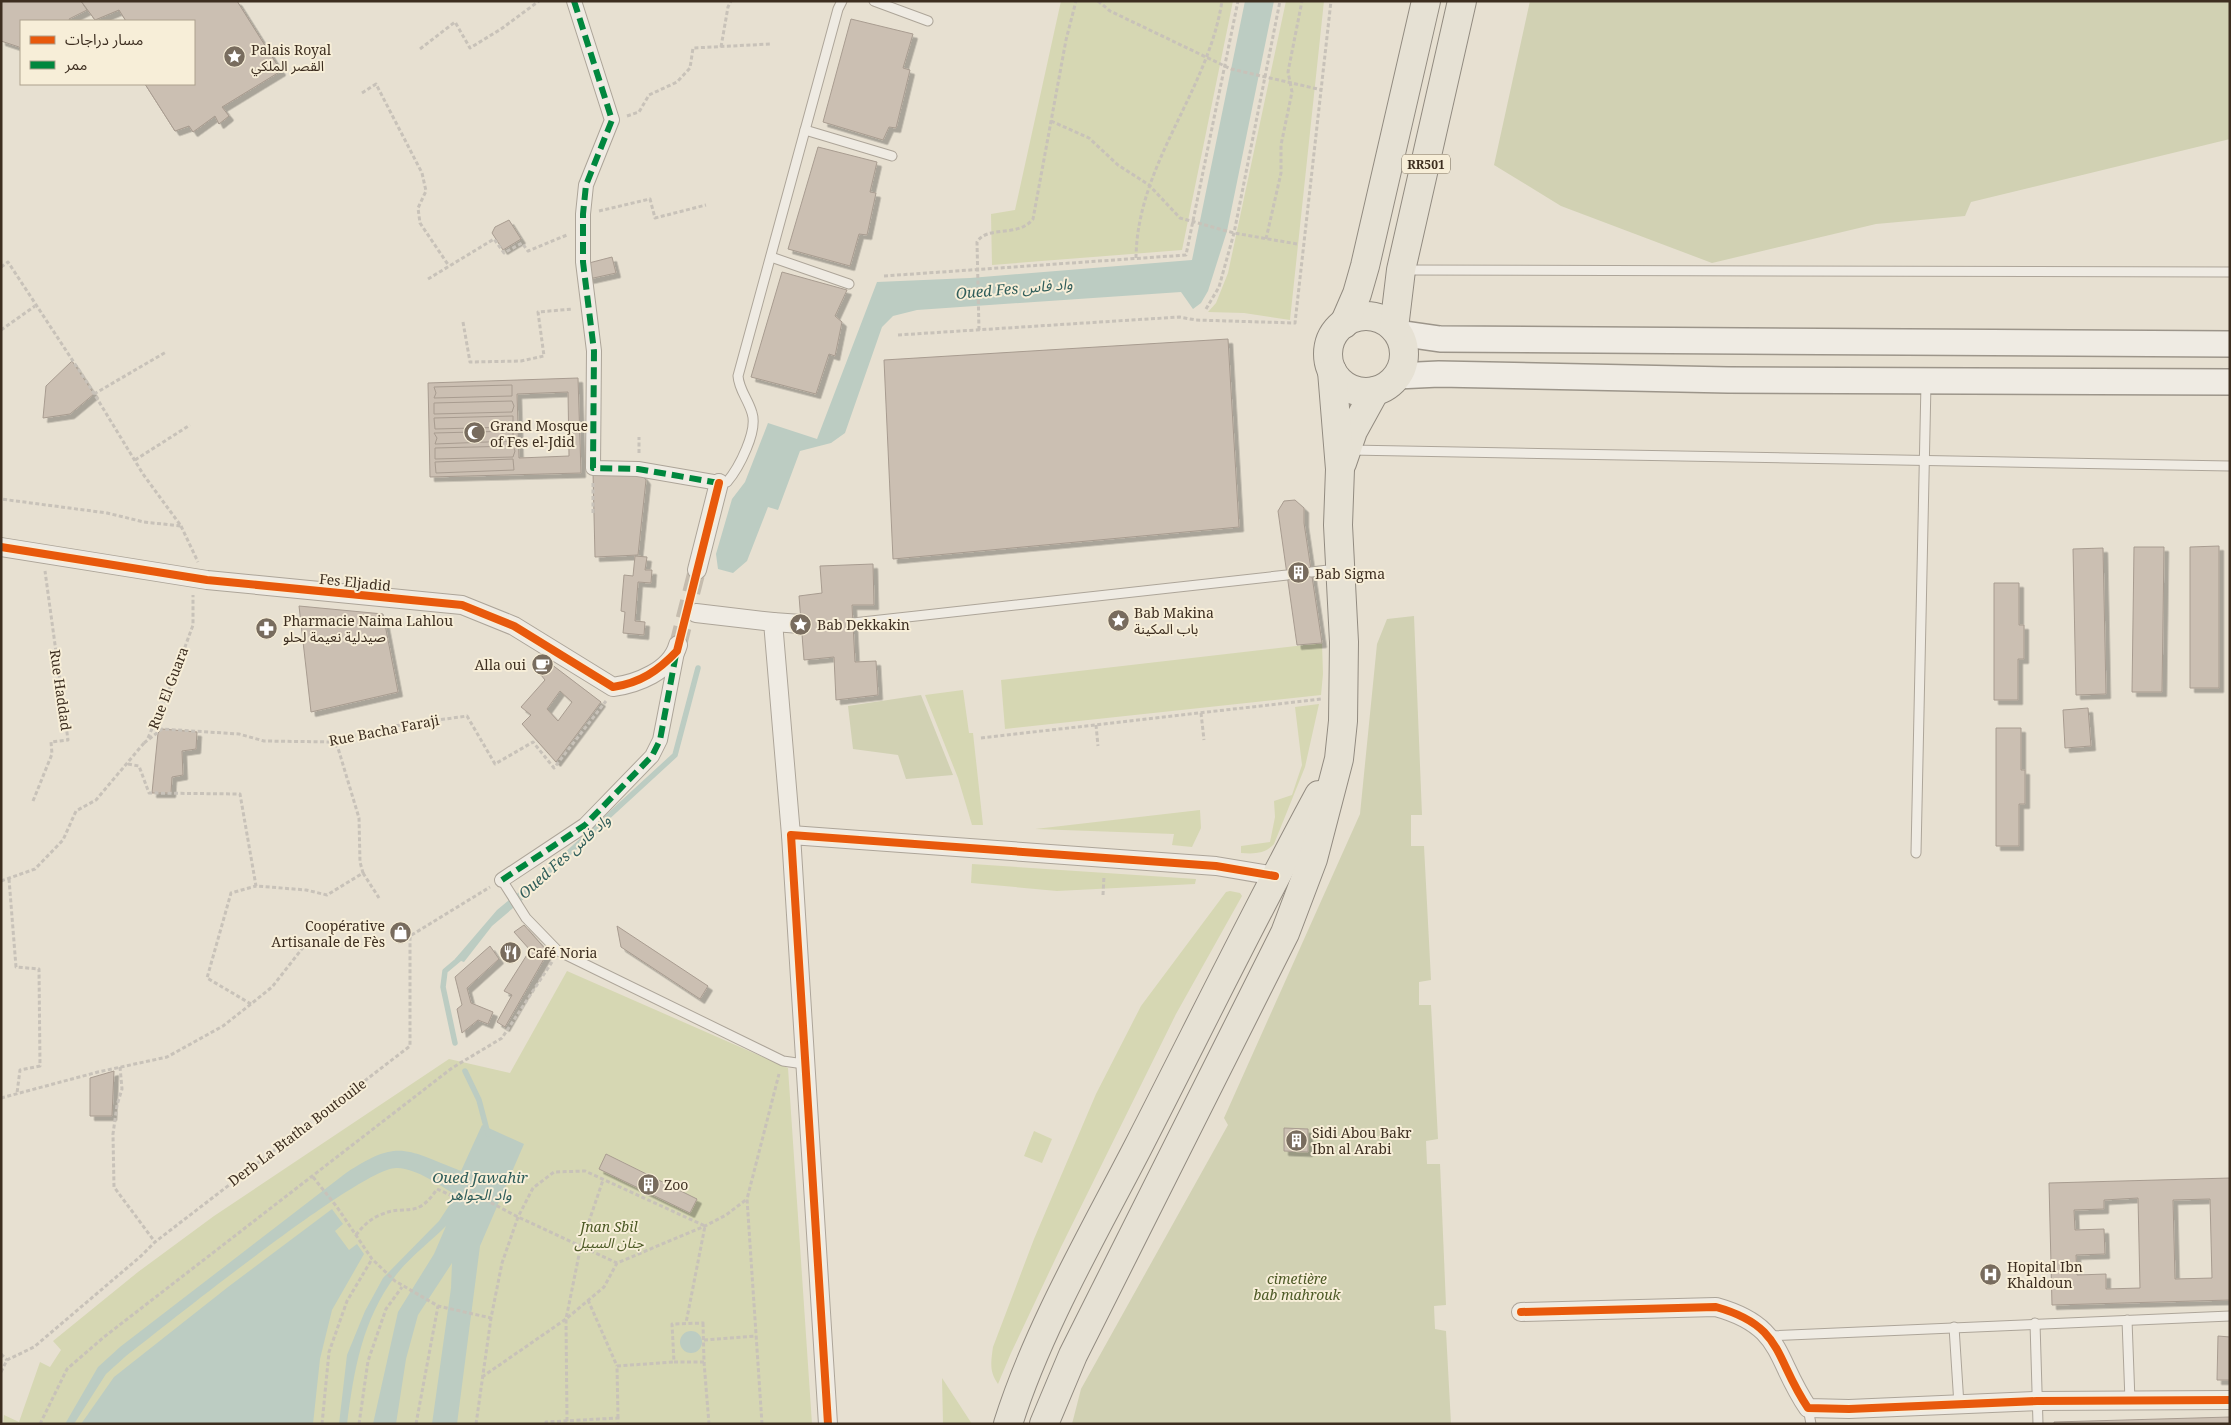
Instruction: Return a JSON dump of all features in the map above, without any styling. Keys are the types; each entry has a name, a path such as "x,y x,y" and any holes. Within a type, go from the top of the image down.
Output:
{"main road":[{"name":"RR501","path":"1332,371 1329,361 1331,340 1344,324 1357,294 1365,266 1426,1"},
{"name":"RR501","path":"1386,384 1404,355 1396,331 1401,270 1462,1"},
{"path":"1344,324 1356,318 1370,316 1383,320 1396,331 1440,339 2230,344"},
{"path":"1332,371 1350,389 1363,392 1386,384 1439,374 1728,380 2230,382"},
{"path":"1044,1424 1073,1355 1285,933 1313,859 1339,759 1343,721 1344,652 1338,526 1343,459 1332,371"},
{"path":"1343,459 1386,384"},
{"path":"1008,1424 1017,1394 1053,1316 1275,876 1339,759"}],"street":[{"path":"574,1 612,120 586,185 583,221 583,262 594,351 593,468 638,469 719,483 697,570"},
{"name":"Fes Eljadid","path":"1,547 200,579 462,605 514,626 613,687"},
{"path":"696,612 801,624"},
{"path":"774,622 791,835 828,1424"},
{"path":"613,687 646,678 663,666 678,648"},
{"path":"502,880 585,825 652,756 660,740 678,648"},
{"path":"791,835 1216,866 1275,876"},
{"path":"1521,1312 1716,1307 1744,1315 1776,1345 1809,1416 1849,1409 2037,1401 2230,1400"}],"lane":[{"path":"719,483 727,482 742,460 754,422 752,413 739,386 738,376 838,9 842,1"},
{"path":"874,1 928,21"},
{"path":"805,130 892,156"},
{"path":"771,257 849,284"},
{"path":"1401,270 2230,272"},
{"path":"1916,853 1926,381"},
{"path":"1343,459 1923,460 2230,466"},
{"path":"1311,572 1340,568"},
{"path":"853,623 1287,575"},
{"path":"502,880 526,918 558,951 783,1060 804,1064"},
{"path":"1768,1336 1954,1326 2230,1316"},
{"path":"2127,1320 2130,1401"},
{"path":"2035,1323 2038,1424"},
{"path":"1954,1326 1959,1405"}],"path":[{"path":"420,49 455,22 470,48 501,30 539,1"},
{"path":"721,47 728,7 731,1"},
{"path":"979,330 976,246 979,238 986,235 1022,229 1033,219 1066,40 1076,1"},
{"path":"1098,1 1110,11 1208,57 1231,70 1322,90"},
{"path":"1136,258 1136,241 1149,185 1208,57 1222,1"},
{"path":"884,276 1186,255 1238,1"},
{"path":"1206,309 1219,287 1234,233 1280,1"},
{"path":"1266,239 1281,172 1281,145 1292,92 1288,72 1302,1"},
{"path":"898,335 1179,317 1196,320 1295,323 1331,1"},
{"path":"612,120 639,112 649,95 677,82 690,68 693,48 770,44"},
{"path":"362,94 376,84 387,103 406,145 422,173 426,191 418,208 420,223 449,266"},
{"path":"1052,121 1089,138 1118,165 1149,185 1180,218 1234,233 1297,244"},
{"path":"428,279 494,239 504,253 522,243 528,251 583,221 650,199 655,218 706,205"},
{"path":"1,267 8,262 135,460 181,526 200,579"},
{"path":"1,330 35,306"},
{"path":"463,322 470,362 521,360 544,356 538,312 588,306"},
{"path":"94,394 166,352"},
{"path":"135,460 190,425"},
{"path":"593,468 593,513"},
{"path":"1,499 107,513 144,522 181,526"},
{"path":"981,738 1325,699"},
{"path":"1201,713 1204,740"},
{"path":"1096,725 1098,746"},
{"path":"333,742 338,748 359,818 360,862 363,873 379,898"},
{"path":"128,764 139,766 149,792 240,794 256,886"},
{"path":"251,1004 207,978 231,893 256,886 306,890 326,895 363,873"},
{"path":"1104,873 1104,895"},
{"path":"9,879 16,967 39,969 40,1066 20,1070 17,1094"},
{"path":"1,1098 120,1067 167,1057 223,1026 251,1004 272,986 305,945"},
{"path":"40,1424 68,1369 104,1337 452,1068 502,1038 558,951"},
{"path":"762,1424 747,1199 783,1060"},
{"path":"120,1067 122,1089 117,1105 113,1134 114,1187 155,1242"},
{"path":"476,1424 491,1318 502,1263 518,1217 533,1188 554,1172 585,1171 705,1226"},
{"path":"313,1177 337,1207 372,1259 402,1287 438,1306 491,1318"},
{"path":"567,1420 566,1319 581,1245 603,1180"},
{"path":"356,1235 365,1224 380,1214 405,1211 429,1202 437,1188 461,1200 467,1190 518,1217 617,1263"},
{"path":"482,1377 566,1319 604,1286 617,1263 705,1226 726,1215 747,1199"},
{"path":"686,1323 705,1226"},
{"path":"322,1424 330,1352 347,1301 372,1259"},
{"path":"359,1424 368,1362 386,1309 402,1287"},
{"path":"588,1300 617,1366 618,1424"},
{"path":"416,1424 438,1306"},
{"path":"674,1362 672,1324 703,1323 709,1424"},
{"path":"704,1340 756,1336"},
{"path":"1,1354 7,1360 1,1372"},
{"path":"617,1366 704,1362"},
{"path":"546,1424 546,1422 567,1420 583,1422 618,1418"}],"green space":[{"path":"1061,1 1233,1 1182,250 992,265 991,214 1015,210"},
{"path":"1286,1 1324,1 1290,320 1244,313 1208,312 1216,303 1228,273"},
{"path":"1530,1 2230,1 2230,139 1971,202 1965,216 1876,224 1712,263 1561,206 1494,165"},
{"name":"cimetière bab mahrouk","path":"1414,616 1422,815 1411,815 1411,846 1424,846 1431,980 1419,982 1419,1005 1431,1005 1438,1139 1426,1141 1427,1164 1440,1164 1446,1305 1434,1306 1435,1329 1446,1331 1451,1424 1072,1424 1081,1389 1228,1125 1224,1118 1360,814 1377,644 1387,619"},
{"path":"1322,643 1323,674 1321,695 1005,729 1001,680"},
{"path":"963,690 969,733 973,733 983,825 972,825 958,778 925,695"},
{"path":"921,695 953,775 906,779 898,755 853,749 848,706"},
{"path":"1319,704 1305,767 1274,844 1267,850 1259,853 1241,853 1241,846 1270,842 1275,817 1274,801 1292,795 1302,765 1295,707"},
{"path":"1200,810 1201,828 1192,847 1172,845 1174,834 1035,829"},
{"path":"972,864 1196,879 1195,884 1057,891 971,883"},
{"path":"1226,892 1240,893 1242,896 1176,1014 1061,1247 998,1384 992,1371 993,1347 1034,1239 1096,1094 1141,1006"},
{"name":"Jnan Sbil جنان السبيل","path":"567,971 788,1068 812,1424 3,1424 4,1415 19,1422 40,1362 50,1367 61,1350 53,1341 138,1272 214,1216 449,1059 510,1073"},
{"path":"1034,1131 1052,1139 1042,1163 1024,1156"},
{"path":"942,1378 972,1424 943,1424"}],"water":[{"path":"1245,1 1274,1 1227,231 1208,291 1201,303 1193,309 1181,292 917,310 893,316 882,327 845,433 831,443 800,451 778,510 768,507 747,561 733,573 718,569 716,554 732,499 745,482 768,423 817,439 877,282 970,278 1192,260"},
{"path":"541,874 546,880 492,926 464,962 455,959 497,910"},
{"path":"482,1125 524,1144 480,1246 457,1424 432,1424 451,1288 452,1263 418,1315 406,1359 396,1424 373,1424 398,1312 434,1254 446,1226 402,1268 384,1292 367,1328 361,1346 347,1424 339,1424 347,1355 365,1311 383,1278 439,1221 456,1195 420,1174 397,1168 377,1174 346,1192 307,1218 220,1283 126,1356 106,1374 74,1424 65,1424 98,1367 120,1347 346,1173 364,1162 391,1151 414,1153 461,1171"},
{"path":"332,1209 343,1224 335,1231 349,1250 357,1244 364,1254 332,1310 320,1359 313,1424 81,1424 114,1377 228,1287"},
{"path":"691,1331 701,1338 702,1342 695,1352 691,1353 681,1346 680,1342 687,1332"}],"building":[{"path":"1,1 81,1 87,10 70,20 20,20 20,49 1,41"},
{"path":"81,1 237,1 281,71 222,107 229,116 219,124 215,116 193,132 189,126 175,131 146,85 195,85 195,20 125,20 119,10 95,20"},
{"path":"81,1 237,1 281,71 222,107 229,116 219,124 215,116 193,132 189,126 175,131 146,85 195,85 195,20 125,20 119,10 95,20"},
{"path":"851,19 913,34 903,68 910,70 896,128 889,127 883,140 823,122"},
{"path":"818,147 877,162 870,192 876,193 867,235 859,234 850,266 788,249"},
{"path":"509,220 521,239 503,250 492,233 495,227"},
{"path":"612,257 616,273 589,279 585,264"},
{"path":"782,272 847,290 835,316 842,322 835,356 829,354 816,394 751,377"},
{"path":"1228,339 1239,527 893,559 884,360"},
{"path":"72,361 94,394 70,414 43,418 46,386"},
{"name":"Grand Mosque of Fes el-Jdid","path":"578,378 581,473 430,477 428,383","holes":["568,392 569,456 519,458 517,394"]},
{"path":"512,385 512,396 434,398 436,393 434,387"},
{"path":"512,401 514,406 512,412 434,414 434,403"},
{"path":"513,416 513,427 435,429 434,418"},
{"path":"513,431 513,441 435,444 437,438 434,433"},
{"path":"513,446 515,451 513,457 435,459 435,448"},
{"path":"513,459 514,470 436,473 435,462"},
{"path":"638,469 646,480 638,555 595,557 593,472"},
{"name":"Bab Sigma","path":"1295,500 1304,508 1304,523 1322,643 1297,645 1278,511 1284,501"},
{"path":"2219,546 2219,688 2190,688 2190,547"},
{"path":"2134,547 2164,547 2162,692 2132,692"},
{"path":"2103,548 2106,694 2076,695 2073,549"},
{"path":"635,556 647,557 645,570 652,570 651,583 638,582 635,621 645,622 644,635 623,633 625,612 621,611 624,575 633,576"},
{"path":"873,564 874,605 852,605 855,662 876,661 878,695 836,700 834,657 804,660 799,596 822,593 820,566"},
{"path":"1994,583 2019,583 2019,625 2024,625 2024,659 2018,659 2018,700 1994,700"},
{"path":"299,606 383,614 398,692 311,712"},
{"path":"551,664 601,702 556,762 522,724 531,715 521,707 545,680 541,675","holes":["560,691 572,702 558,721 547,709"]},
{"path":"2088,708 2091,746 2065,748 2063,710"},
{"path":"1996,728 2021,728 2021,770 2025,770 2025,804 2019,804 2019,846 1996,846"},
{"path":"162,729 197,732 196,749 182,751 183,775 172,777 171,793 152,793 158,733"},
{"path":"524,925 548,952 505,1027 497,1022 512,995 504,991 530,950 514,932"},
{"path":"617,926 708,986 700,999 621,947"},
{"path":"490,946 499,959 467,988 471,1003 493,1012 488,1024 478,1020 462,1033 457,1009 462,1005 455,977"},
{"path":"114,1071 112,1116 90,1116 90,1078"},
{"name":"Sidi Abou Bakr Ibn al Arabi","path":"1284,1128 1308,1129 1308,1152 1284,1151"},
{"name":"Zoo","path":"606,1154 697,1199 690,1213 599,1169"},
{"path":"2230,1178 2230,1300 2052,1305 2049,1183","holes":["2138,1198 2140,1288 2106,1289 2106,1274 2077,1275 2076,1255 2105,1254 2104,1229 2075,1230 2074,1210 2104,1209 2104,1200","2210,1199 2212,1278 2175,1279 2173,1200"]},
{"path":"2218,1336 2230,1337 2230,1380 2217,1380"},
{"path":"2230,1417 2230,1424 2054,1424 2054,1422"}],"waterway":[{"name":"Oued Fes واد فاس","path":"539,880 675,755 698,668"},
{"name":"Oued Fes واد فاس","path":"455,1043 443,987 445,971 464,955"},
{"name":"Oued Jawahir واد الجواهر","path":"465,1071 479,1100 488,1134"}],"tunnel":[{"path":"678,645 697,570"}],"marked path":[{"path":"574,1 612,120 586,185 583,214 583,262 594,351 593,468 638,469 719,483"},
{"path":"502,880 585,825 652,756 660,740 676,654"}],"cycle path":[{"path":"1,547 207,580 462,605 514,626 613,687 648,675 677,651 719,483"},
{"path":"828,1424 791,835 1216,866 1275,876"},
{"path":"1521,1312 1716,1307 1738,1315 1754,1324 1766,1334 1775,1346 1808,1408 1849,1409 2037,1401 2230,1400"}],"place":[{"name":"Palais Royal القصر الملكي","path":"235,57"},
{"name":"Grand Mosque of Fes el-Jdid","path":"474,433"},
{"name":"Bab Sigma","path":"1299,573"},
{"name":"Bab Makina باب المكينة","path":"1118,620"},
{"name":"Bab Dekkakin","path":"801,624"},
{"name":"Pharmacie Naima Lahlou صيدلية نعيمة لحلو","path":"267,628"},
{"name":"Alla oui","path":"542,664"},
{"name":"Coopérative Artisanale de Fès","path":"401,933"},
{"name":"Café Noria","path":"511,952"},
{"name":"Sidi Abou Bakr Ibn al Arabi","path":"1296,1140"},
{"name":"Zoo","path":"648,1184"},
{"name":"Hopital Ibn Khaldoun","path":"1991,1274"}]}
